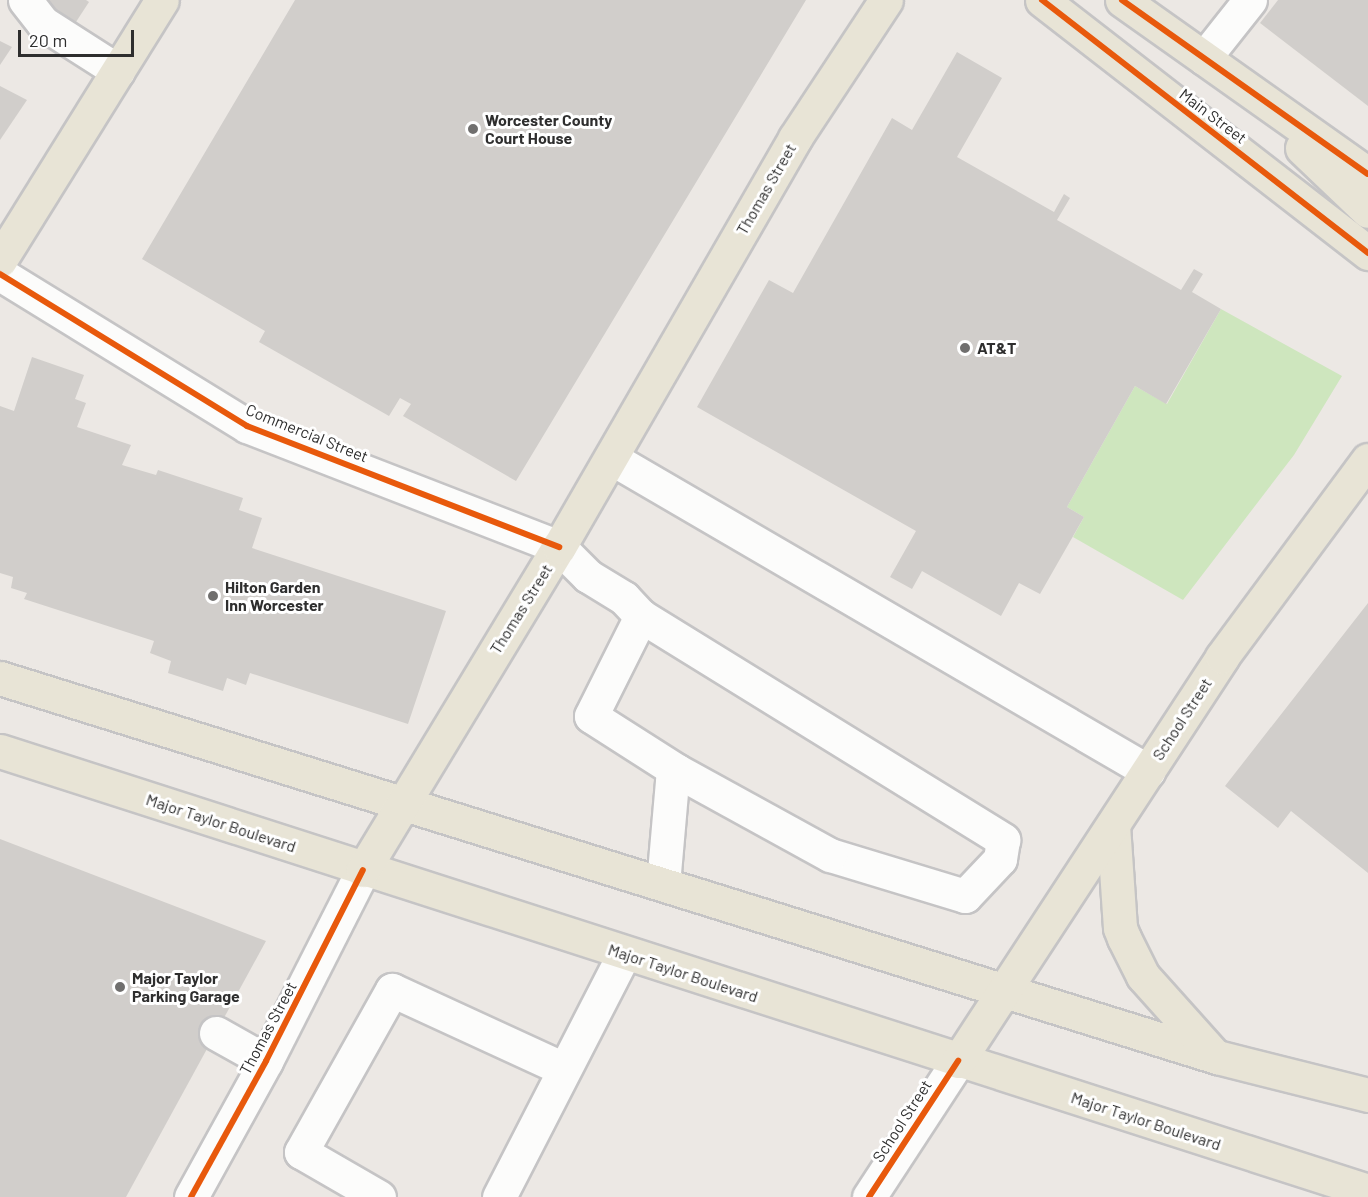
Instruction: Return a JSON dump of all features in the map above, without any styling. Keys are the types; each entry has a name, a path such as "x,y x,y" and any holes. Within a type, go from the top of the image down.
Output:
{"main road":[{"path":"0,260 162,0"},
{"name":"Thomas Street","path":"363,870 559,547 795,138 886,0"},
{"name":"Main Street","path":"1042,0 1368,253"},
{"path":"1143,6 1209,61 1368,211"},
{"path":"1209,61 1368,174"},
{"name":"School Street","path":"958,1061 1222,657 1368,460"},
{"path":"0,678 1217,1058 1368,1095"},
{"name":"Major Taylor Boulevard","path":"0,752 1368,1191"},
{"path":"1113,825 1120,928 1124,938 1143,976 1217,1058"}],"street":[{"path":"25,0 43,23 117,71"},
{"path":"1209,61 1250,0"},
{"name":"Commercial Street","path":"0,274 247,426 559,547"},
{"path":"610,458 1148,771"},
{"path":"559,547 588,576 624,598 641,616 1003,840 1000,859 965,896 830,855 677,771 591,716 641,616"},
{"path":"663,884 672,781 677,771"},
{"name":"Thomas Street","path":"191,1197 266,1061 363,870"},
{"path":"504,1195 564,1069 624,954"},
{"path":"379,1197 301,1152 392,990 564,1069"},
{"path":"216,1033 266,1061"},
{"name":"School Street","path":"869,1197 958,1061"}],"green space":[{"path":"1221,309 1342,376 1294,455 1183,600 1073,537 1084,517 1067,507 1135,386 1167,404"}],"building":[{"path":"44,0 86,0 89,2 74,25 41,5"},
{"name":"Worcester County Court House","path":"295,0 806,0 516,481 403,416 411,404 400,398 389,416 259,342 265,331 142,259"},
{"path":"1278,0 1368,0 1368,106 1260,23"},
{"path":"0,41 12,47 0,65"},
{"name":"AT&T","path":"957,52 1002,78 957,157 1054,212 1064,194 1070,198 1057,220 1181,290 1194,269 1203,274 1192,292 1221,309 1166,404 1135,386 1067,507 1084,517 1040,594 1019,583 1001,616 922,571 912,589 890,577 916,531 697,407 769,280 793,293 892,118 912,130"},
{"path":"0,86 27,100 0,140"},
{"name":"Hilton Garden Inn Worcester","path":"32,357 84,375 75,399 86,403 77,427 131,445 122,465 156,475 158,470 243,498 239,510 262,518 252,548 446,611 408,724 250,673 246,685 227,678 223,691 168,673 171,661 150,653 154,641 24,599 27,593 11,588 13,577 0,573 0,406 14,411"},
{"path":"1368,603 1368,873 1291,811 1278,828 1225,786"},
{"name":"Major Taylor Parking Garage","path":"0,839 266,941 126,1197 0,1197"}],"cycle path":[{"path":"1042,0 1368,253"},
{"path":"1122,0 1368,174"},
{"path":"0,274 247,426 559,547"},
{"path":"191,1197 266,1061 363,870"},
{"path":"869,1197 958,1061"}],"place":[{"name":"Worcester County Court House","path":"473,129"},
{"name":"AT&T","path":"965,348"},
{"name":"Hilton Garden Inn Worcester","path":"213,596"},
{"name":"Major Taylor Parking Garage","path":"120,987"}]}
